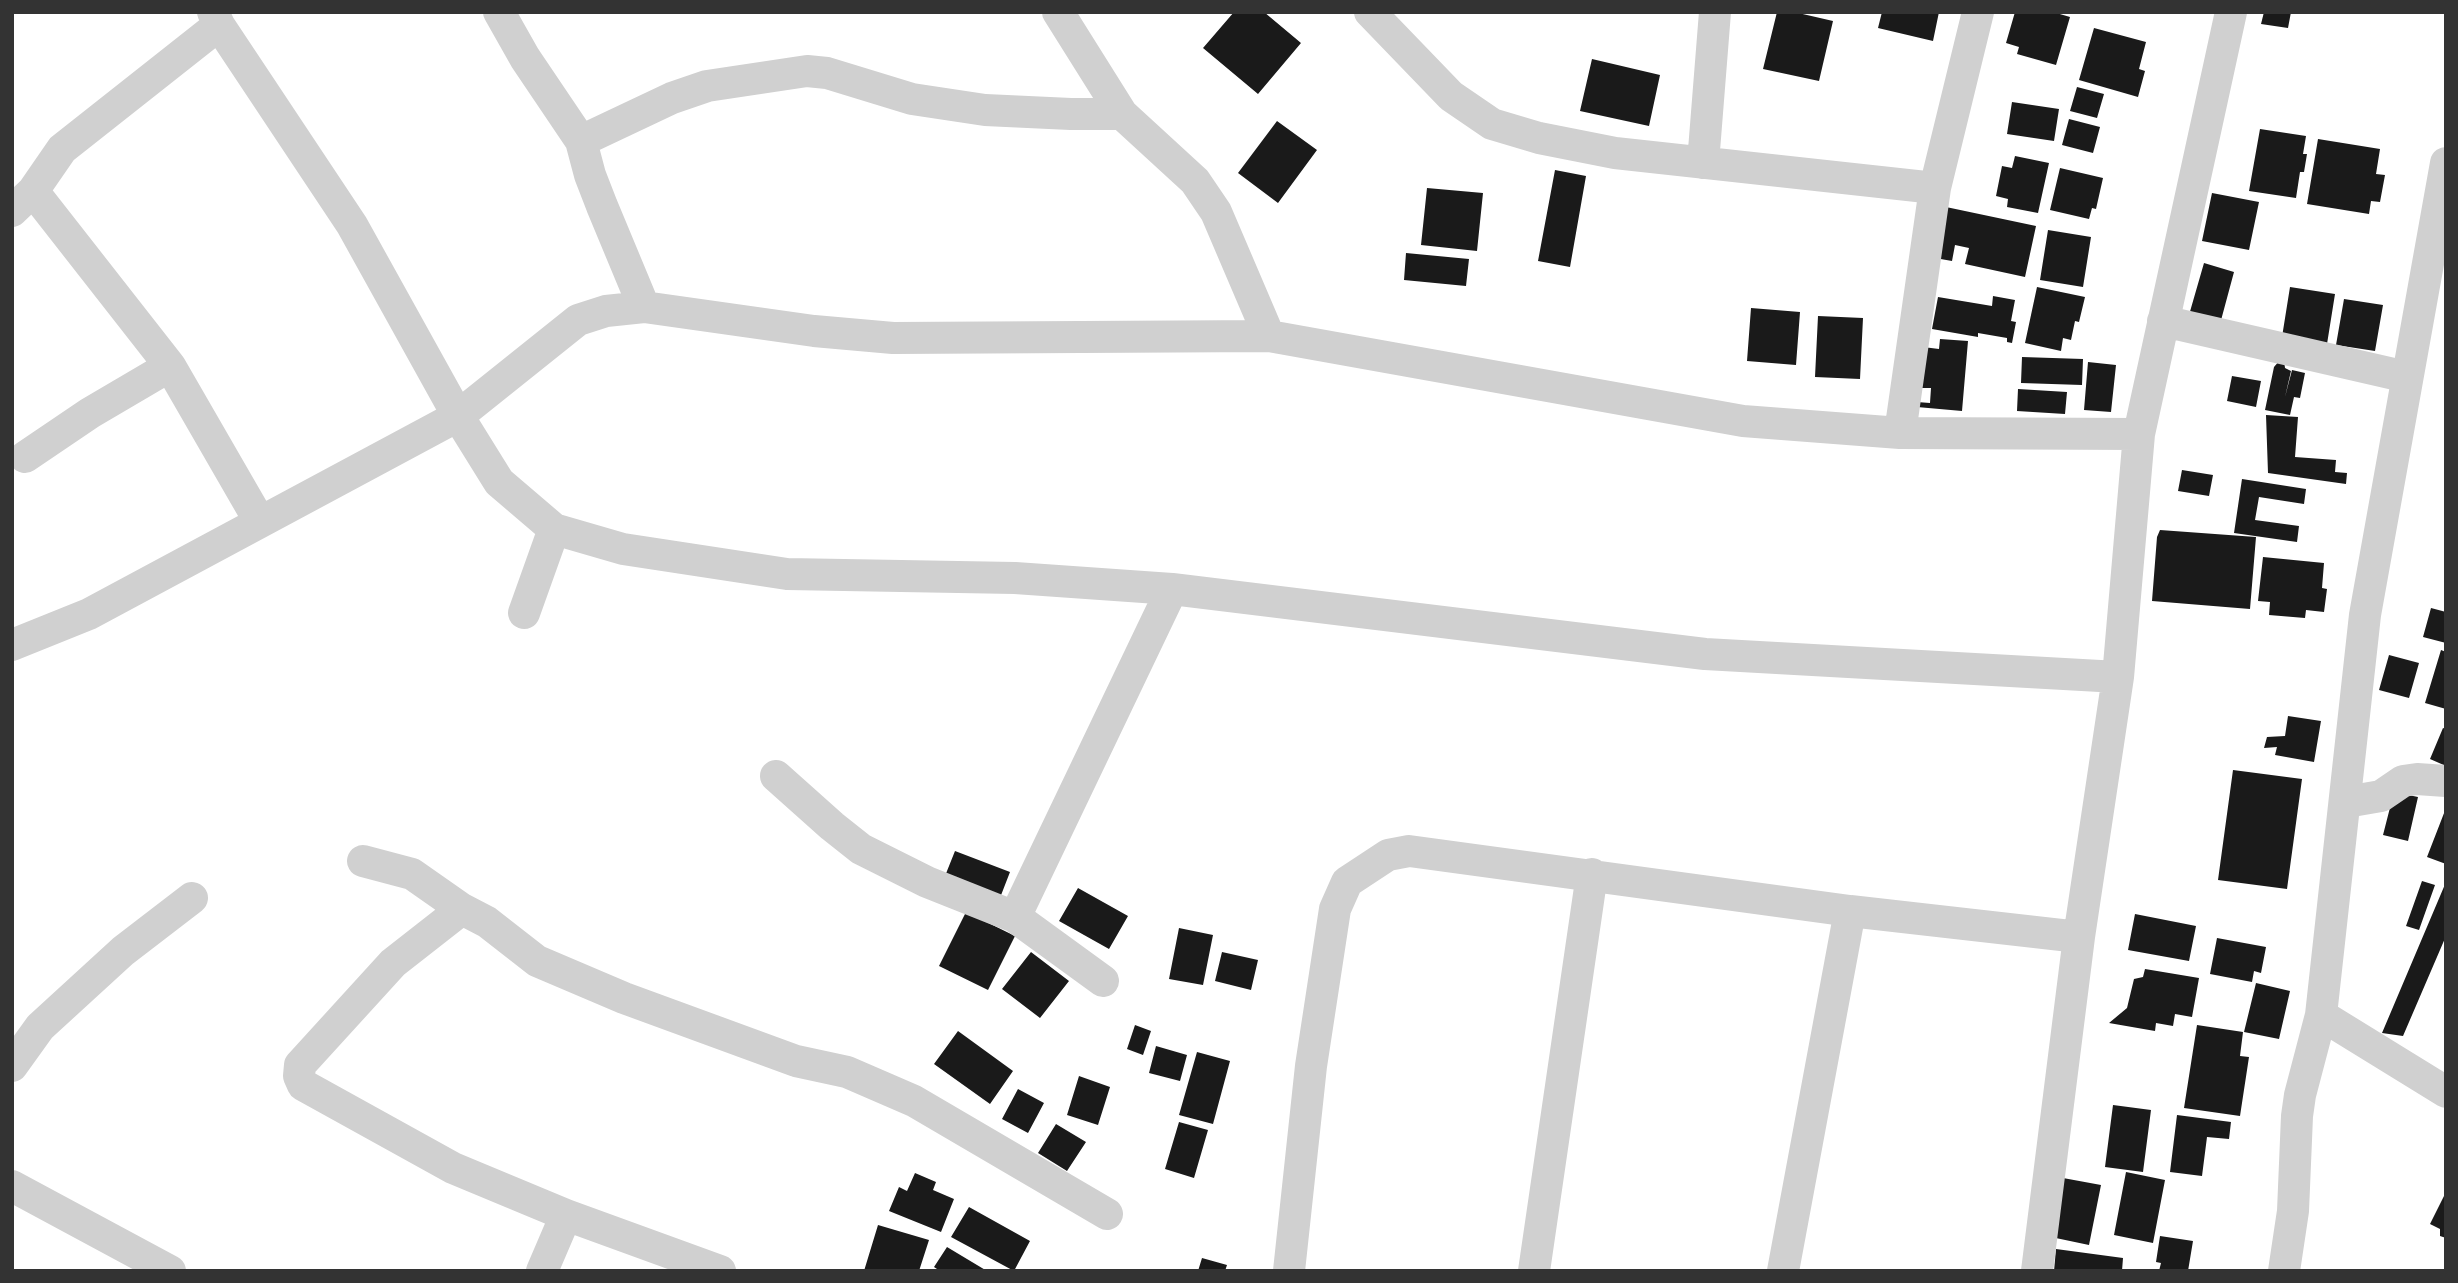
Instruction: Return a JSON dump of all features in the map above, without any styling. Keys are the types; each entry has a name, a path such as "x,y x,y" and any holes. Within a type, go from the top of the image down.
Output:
{"street":[{"path":"499,12 525,58 581,141 601,206 644,307"},
{"path":"1058,12 1122,114 1195,181 1216,212 1269,336"},
{"path":"1370,12 1451,96 1492,124 1539,138 1615,153 1935,188"},
{"path":"1703,163 1716,12"},
{"path":"1900,433 1935,188 1978,12"},
{"path":"2037,1271 2079,937 2118,677 2139,434 2231,12"},
{"path":"260,522 170,366 23,201 62,149 216,19 352,225 458,416 505,489 554,529 623,549 787,574 1015,578 1171,589 1705,654 2118,677"},
{"path":"581,141 672,98 708,86 807,71 827,73 912,99 985,110 1122,114"},
{"path":"2284,1271 2292,1211 2297,1116 2321,1015 2365,615 2446,163"},
{"path":"12,645 89,614 458,416 578,320 606,311 644,307 814,331 893,338 1269,336 1742,421 1900,433 2139,434"},
{"path":"2162,321 2407,377"},
{"path":"25,457 90,413 170,366"},
{"path":"524,613 554,529"},
{"path":"1015,917 1171,589"},
{"path":"776,776 861,849 927,882 1015,917 1103,981"},
{"path":"2346,802 2381,796 2403,781 2446,781"},
{"path":"1290,1271 1310,1079 1335,909 1347,882 1388,855 1409,851 1850,911 2079,937"},
{"path":"363,861 412,874 462,909 487,922 537,961 624,998 796,1061 847,1072 915,1101 1107,1214"},
{"path":"1534,1271 1592,874"},
{"path":"12,1066 40,1027 123,951 192,898"},
{"path":"462,909 393,963 300,1065 299,1076 303,1085 453,1168 566,1215 720,1271"},
{"path":"1783,1271 1850,911"},
{"path":"2321,1015 2446,1091"},
{"path":"12,1186 170,1271"},
{"path":"542,1271 566,1215"}],"building":[{"path":"1234,12 1264,12 1301,43 1258,94 1203,48"},
{"path":"1777,12 1794,12 1833,21 1819,81 1763,69"},
{"path":"1882,12 1939,12 1933,41 1878,28"},
{"path":"2015,12 2053,12 2070,17 2056,65 2017,54 2019,47 2006,43"},
{"path":"2264,12 2291,12 2288,28 2261,24"},
{"path":"2094,28 2146,42 2139,69 2145,71 2138,97 2079,80"},
{"path":"1592,59 1660,75 1649,126 1580,111"},
{"path":"2077,87 2104,94 2097,118 2070,111"},
{"path":"2012,102 2059,109 2054,141 2007,134"},
{"path":"2069,119 2100,127 2093,153 2062,145"},
{"path":"1277,121 1317,150 1278,203 1238,173"},
{"path":"2260,129 2306,136 2303,154 2307,154 2304,172 2300,172 2296,198 2249,191"},
{"path":"2318,139 2380,149 2376,174 2385,175 2380,202 2371,201 2369,214 2307,204"},
{"path":"2015,156 2049,163 2038,213 2007,207 2008,199 1996,196 2002,166 2012,168"},
{"path":"2060,168 2103,178 2096,209 2092,208 2089,219 2050,210"},
{"path":"1555,170 1586,176 1570,267 1538,261"},
{"path":"1427,188 1483,193 1477,251 1421,245"},
{"path":"2212,193 2259,202 2249,250 2202,241"},
{"path":"1946,207 2036,226 2025,277 1965,264 1969,248 1955,245 1952,261 1935,258"},
{"path":"2048,230 2091,237 2083,287 2040,280"},
{"path":"1406,253 1469,259 1466,286 1404,280"},
{"path":"2204,263 2234,272 2220,324 2189,315"},
{"path":"2037,287 2085,297 2071,340 2063,338 2061,351 2025,343"},
{"path":"2290,287 2335,294 2327,344 2282,337"},
{"path":"1993,296 2015,300 2011,321 2016,322 2012,343 2007,342 2007,338 1978,333 1978,337 1932,329 1938,297 1992,306"},
{"path":"2344,299 2383,305 2375,351 2336,345"},
{"path":"1751,308 1800,312 1796,365 1747,361"},
{"path":"1818,316 1863,318 1860,379 1815,377"},
{"path":"1940,339 1968,341 1962,411 1917,407 1917,402 1930,403 1931,388 1919,388 1923,347 1939,349"},
{"path":"2022,357 2083,359 2082,385 2021,383"},
{"path":"2280,360 2284,360 2285,368 2291,371 2285,397 2292,370 2305,373 2300,398 2294,397 2290,415 2265,410 2274,367"},
{"path":"2088,362 2116,365 2111,412 2084,410"},
{"path":"2232,376 2261,381 2256,407 2227,401"},
{"path":"2018,389 2067,392 2065,414 2017,411"},
{"path":"2266,415 2298,417 2295,457 2336,460 2335,472 2347,473 2346,484 2268,473"},
{"path":"2182,470 2213,475 2209,496 2178,491"},
{"path":"2242,479 2306,489 2304,504 2259,497 2255,520 2299,526 2297,542 2234,533"},
{"path":"2160,530 2256,537 2250,609 2152,601 2157,537"},
{"path":"2263,557 2324,563 2322,588 2327,589 2324,612 2306,610 2305,618 2269,615 2270,602 2258,601"},
{"path":"2431,608 2446,612 2446,643 2423,637"},
{"path":"2441,650 2446,652 2446,709 2425,703"},
{"path":"2389,655 2419,663 2409,698 2379,690"},
{"path":"2288,716 2321,721 2314,762 2275,755 2277,747 2264,748 2267,737 2285,736"},
{"path":"2443,728 2446,729 2446,766 2430,759"},
{"path":"2233,770 2302,779 2287,889 2218,880"},
{"path":"2394,792 2418,797 2408,841 2383,835"},
{"path":"2446,808 2446,864 2427,857"},
{"path":"955,851 1010,872 998,903 943,881"},
{"path":"2422,881 2435,885 2419,930 2406,926"},
{"path":"2446,882 2446,936 2403,1036 2382,1033"},
{"path":"1078,888 1128,916 1109,949 1059,921"},
{"path":"966,912 1015,936 988,990 939,966"},
{"path":"2135,914 2196,926 2189,961 2128,950"},
{"path":"1179,928 1213,935 1203,985 1169,979"},
{"path":"2217,938 2266,947 2261,973 2254,971 2252,982 2210,974"},
{"path":"1031,952 1069,981 1040,1018 1002,989"},
{"path":"1222,952 1258,960 1251,990 1215,981"},
{"path":"2145,969 2199,978 2192,1017 2175,1014 2173,1026 2156,1023 2155,1031 2109,1023 2127,1008 2134,979 2143,977"},
{"path":"2256,983 2290,991 2279,1039 2244,1032"},
{"path":"1135,1025 1151,1031 1143,1055 1127,1049"},
{"path":"2197,1025 2243,1032 2240,1056 2249,1057 2240,1116 2184,1108"},
{"path":"958,1031 1013,1071 990,1104 934,1064"},
{"path":"1156,1046 1187,1055 1180,1081 1149,1073"},
{"path":"1197,1052 1230,1061 1213,1124 1179,1115"},
{"path":"1079,1076 1110,1087 1098,1125 1067,1115"},
{"path":"1018,1089 1044,1103 1028,1133 1002,1119"},
{"path":"2113,1105 2151,1110 2143,1172 2105,1167"},
{"path":"2177,1115 2231,1122 2229,1139 2207,1137 2202,1176 2170,1172"},
{"path":"1179,1122 1208,1130 1194,1178 1165,1169"},
{"path":"1056,1124 1086,1142 1067,1171 1038,1153"},
{"path":"2126,1172 2165,1180 2153,1243 2114,1235"},
{"path":"915,1173 936,1182 933,1190 954,1199 941,1232 889,1211 899,1187 907,1191"},
{"path":"2063,1178 2101,1185 2089,1245 2051,1237"},
{"path":"2446,1192 2446,1238 2440,1236 2440,1229 2430,1224"},
{"path":"969,1207 1030,1241 1014,1271 951,1237"},
{"path":"878,1225 929,1240 919,1271 864,1271"},
{"path":"2160,1236 2193,1241 2188,1271 2159,1271 2161,1263 2156,1262"},
{"path":"947,1247 987,1271 940,1271 934,1267"},
{"path":"2056,1249 2123,1258 2122,1271 2054,1271"},
{"path":"1202,1258 1227,1265 1225,1271 1198,1271"}]}
